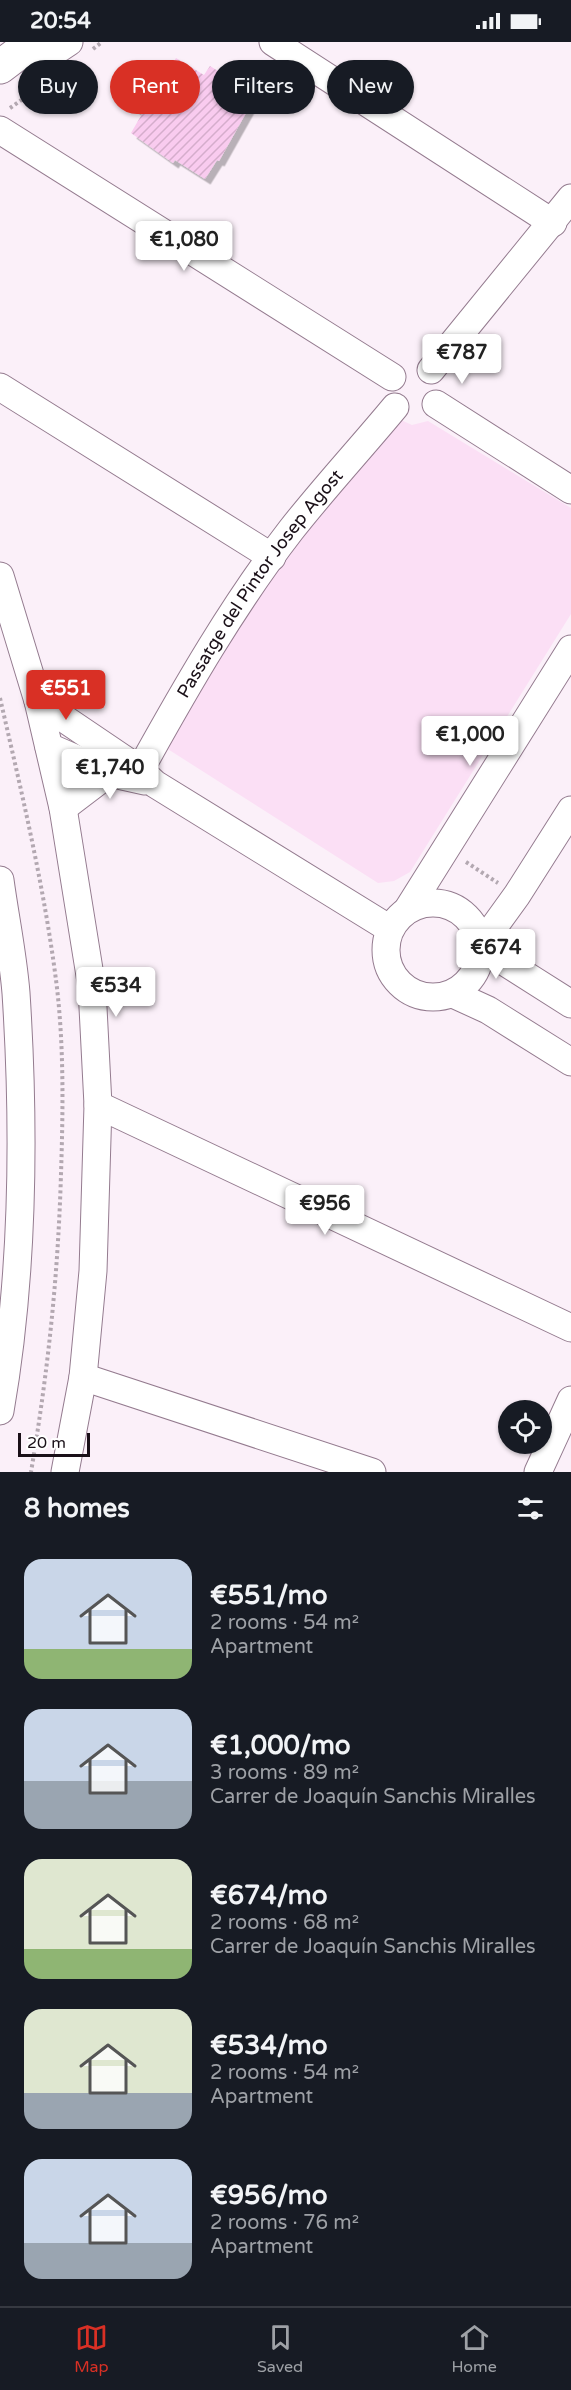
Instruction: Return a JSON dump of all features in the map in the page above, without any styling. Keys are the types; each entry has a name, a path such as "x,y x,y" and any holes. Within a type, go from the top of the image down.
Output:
{"street":[{"path":"273,42 543,216"},
{"path":"17,54 60,48 74,55"},
{"path":"4,120 392,377"},
{"path":"431,370 543,216 571,198"},
{"path":"410,364 431,370 440,387 435,404 416,416 395,407 389,393 392,377 410,364"},
{"path":"0,387 272,557"},
{"path":"435,404 571,490"},
{"name":"Passatge del Pintor Josep Agost","path":"148,777 195,671 291,530 395,407"},
{"path":"0,576 38,701 63,808 92,988 98,1105 93,1271 83,1377 65,1472"},
{"path":"571,649 408,909 390,929 386,958 399,983 424,997 453,994 488,1010 571,1062"},
{"path":"38,701 148,777 390,929"},
{"path":"49,747 91,739"},
{"path":"49,747 108,773 148,777"},
{"path":"63,808 108,773"},
{"path":"453,994 474,975 481,946 517,896 571,810"},
{"path":"0,880 16,991 23,1150 18,1262 0,1411"},
{"path":"408,909 439,902 468,916 481,946 571,1004"},
{"path":"98,1105 571,1328"},
{"path":"83,1377 372,1472"},
{"path":"538,1472 571,1400"}],"path":[{"path":"4,120 74,55 102,42"},
{"path":"446,848 517,896"}],"shaded area":[{"path":"392,416 412,425 428,421 571,508 571,614 410,872 394,881 378,883 163,746 246,606"}],"building":[{"path":"210,66 212,67 212,114 245,114 219,161 217,160 205,179 175,160 173,163 131,133 142,114 200,114 200,73 204,75"}]}
